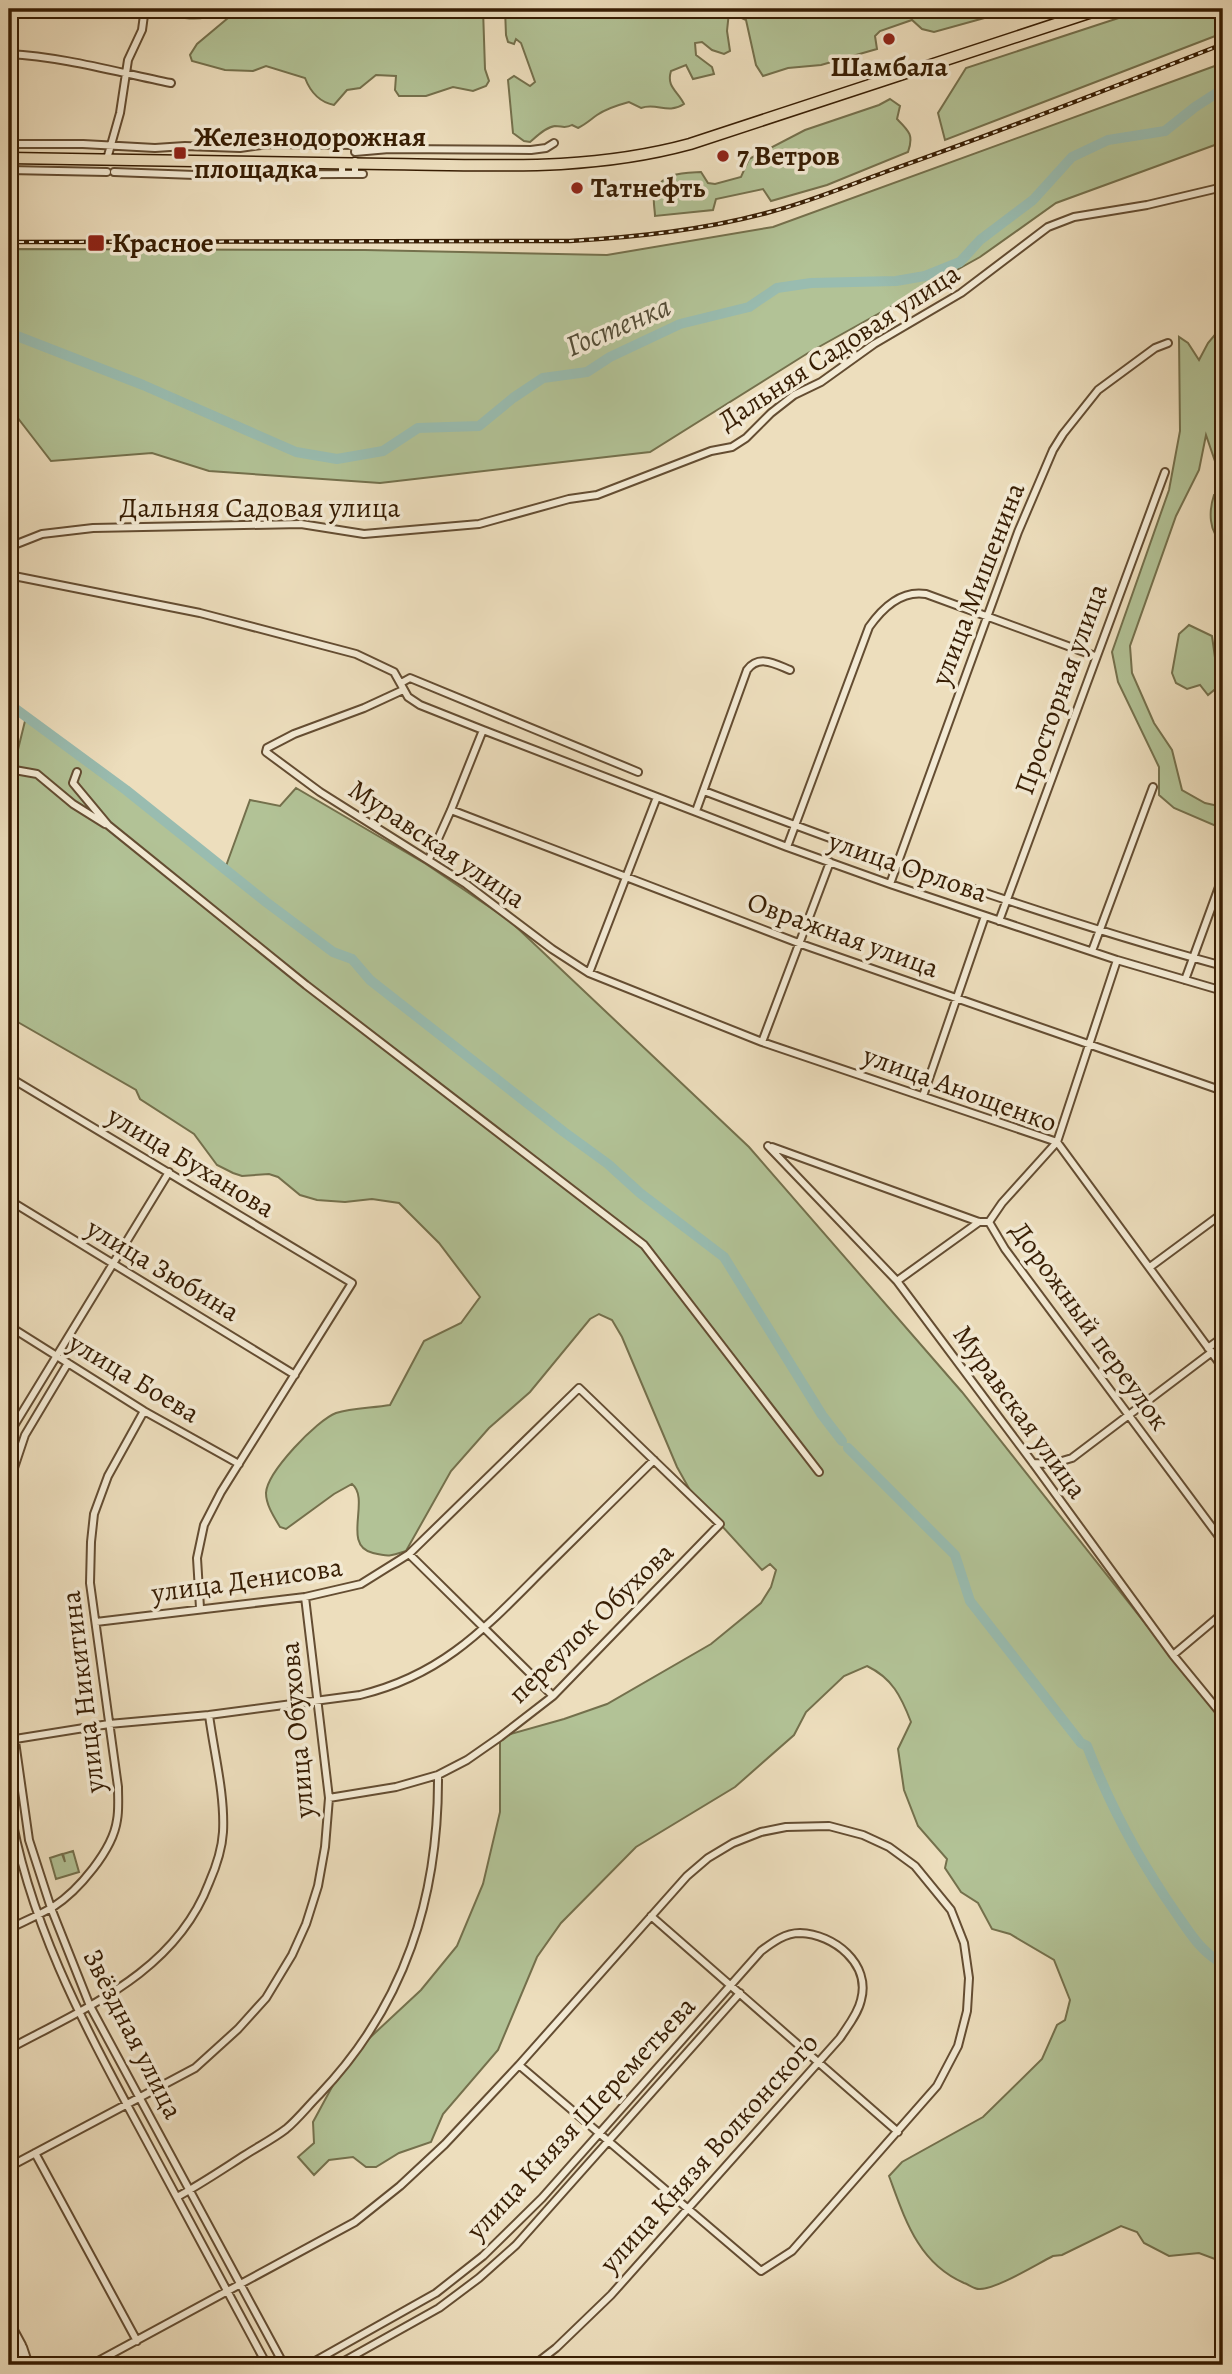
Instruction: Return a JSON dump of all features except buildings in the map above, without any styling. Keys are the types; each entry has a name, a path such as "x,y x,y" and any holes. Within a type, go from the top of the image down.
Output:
{"main road":[{"path":"9,158 107,159 342,169 355,163 521,166 606,162 672,149 1101,9"}],"street":[{"path":"107,159 120,113 125,73 142,30 144,15"},
{"path":"9,54 39,55 170,83"},
{"path":"355,163 389,149 531,150 554,143"},
{"path":"9,144 155,148 240,148 269,144 356,145 355,163 363,174"},
{"path":"9,170 195,175 342,169"},
{"name":"Дальняя Садовая улица","path":"9,547 42,534 93,528 300,524 364,534 479,524 569,499 597,495 710,451 732,447 746,438 794,395 821,382 874,344 961,293 1048,227 1074,217 1147,205 1223,187"},
{"name":"улица Мишенина","path":"890,884 1028,505 1063,434 1108,381 1155,348 1168,343"},
{"name":"Просторная улица","path":"999,921 1165,472"},
{"name":"улица Орлова","path":"9,575 200,613 356,654 394,672 408,697 420,705 483,730 890,884 1117,960 1223,991"},
{"path":"787,847 869,627 880,614 905,594 926,594 1095,656"},
{"path":"696,811 750,665 759,660 790,670"},
{"path":"402,687 410,678 638,772"},
{"name":"Муравская улица","path":"402,687 353,713 294,734 267,748 266,752 320,792 466,884 561,956 589,973"},
{"path":"429,859 483,730"},
{"path":"584,769 587,751"},
{"path":"9,769 37,775 74,804 108,825 306,985 644,1245 819,1472"},
{"path":"77,772 72,783 108,825"},
{"path":"1092,951 1153,787"},
{"name":"улица Орлова","path":"704,791 1006,901 1223,966"},
{"path":"589,973 657,797"},
{"name":"Овражная улица","path":"451,810 801,944 1223,1091"},
{"path":"762,1042 830,862"},
{"path":"1185,980 1223,876"},
{"path":"923,1096 985,916"},
{"path":"989,1222 1002,1203 1056,1142 1117,960"},
{"name":"улица Анощенко","path":"589,973 762,1042 1056,1142 1223,1368"},
{"name":"улица Буханова","path":"9,1077 352,1283 295,1376"},
{"name":"Муравская улица","path":"768,1146 897,1281 1172,1655 1223,1716"},
{"name":"Дорожный переулок","path":"768,1146 979,1222 989,1222 1005,1249 1223,1542"},
{"path":"9,1440 12,1429 169,1172"},
{"name":"улица Зюбина","path":"9,1200 295,1376"},
{"path":"1150,1267 1223,1213"},
{"path":"897,1281 979,1222"},
{"name":"улица Боева","path":"9,1326 144,1410 239,1464"},
{"path":"1033,1463 1052,1464 1072,1458 1129,1416 1223,1337"},
{"path":"9,1483 25,1435 68,1363"},
{"path":"200,1608 197,1558 204,1525 295,1376"},
{"name":"улица Денисова","path":"96,1622 305,1597 361,1584 410,1554 579,1388 654,1460"},
{"name":"улица Никитина","path":"9,1929 51,1908 77,1886 112,1839 117,1822 118,1787 90,1583 94,1514 108,1476 144,1410"},
{"path":"12,1739 109,1724 209,1715 373,1692 417,1677 451,1656 484,1629 654,1460"},
{"name":"переулок Обухова","path":"329,1798 396,1787 438,1775 467,1760 553,1696 720,1524 654,1460"},
{"path":"410,1554 553,1696"},
{"name":"улица Обухова","path":"9,2167 195,2068 238,2029 266,1998 292,1955 306,1924 318,1886 325,1847 329,1798 305,1597"},
{"path":"1172,1655 1223,1613"},
{"name":"Звёздная улица","path":"9,1699 12,1739 29,1840 51,1908 90,2006 284,2365"},
{"path":"9,2049 90,2006 148,1968 169,1949 192,1919 204,1898 217,1864 223,1832 209,1715"},
{"path":"177,2197 286,2129 339,2074 362,2045 400,1981 418,1931 432,1870 439,1816 438,1775"},
{"name":"Звёздная улица","path":"9,1802 15,1843 37,1915 77,2012 267,2365"},
{"path":"91,2365 355,2222 445,2144 687,1876 708,1858 733,1843 761,1832 786,1827 829,1826 863,1835 889,1847 915,1866 951,1910 964,1943 969,1978 967,2011 958,2046 937,2087 792,2250 761,2272 519,2065"},
{"path":"651,1916 898,2132"},
{"name":"улица Князя Шереметьева","path":"308,2365 436,2293 483,2256 542,2198 761,1951 780,1937 799,1933 822,1937 842,1948"},
{"name":"улица Князя Волконского","path":"534,2365 611,2295 839,2038 862,2000 860,1971 842,1948"},
{"name":"улица Князя Шереметьева","path":"337,2365 439,2308 480,2278 516,2245 740,1993"},
{"path":"35,2152 137,2341"},
{"path":"9,2321 29,2365"},
{"path":"21,2365 22,2345"}],"green space":[{"path":"182,9 226,9 196,19 185,18"},
{"path":"253,9 483,9 485,69 489,81 486,86 473,91 453,87 426,96 399,96 395,90 396,76 376,75 360,88 347,90 334,105 316,95 305,78 266,66 253,71 225,70 192,61 190,55 197,44 234,13 254,12"},
{"path":"505,9 1017,9 934,32 922,29 912,20 880,31 875,36 877,49 821,65 788,68 763,76 756,65 746,20 729,12 727,31 730,51 724,54 712,50 702,42 695,43 696,55 712,67 714,74 693,79 686,65 671,71 671,85 684,104 667,109 652,106 641,108 629,102 605,110 578,128 572,125 548,128 530,142 513,133 508,80 514,76 530,86 535,82 521,43 516,39 514,44 508,42"},
{"path":"1146,9 1223,9 1223,33 945,140 938,113 966,68"},
{"path":"1223,63 1223,142 1056,203 980,257 808,353 650,452 380,483 209,471 152,453 51,461 17,417 9,412 9,249 365,250 607,255 773,227"},
{"path":"890,99 900,106 897,119 909,134 911,141 908,152 827,185 771,201 763,189 716,199 713,210 655,216 654,194 658,185 668,177 701,172 708,183 715,184 741,177 749,159 805,130"},
{"path":"1223,325 1223,475 1218,470 1206,435 1199,470 1176,516 1130,646 1132,673 1154,723 1172,750 1182,790 1205,803 1223,807 1223,829 1174,808 1159,795 1159,767 1118,682 1112,652 1169,490 1180,431 1179,337 1188,343 1199,360 1208,343"},
{"path":"1214,495 1223,496 1223,542 1212,527 1211,507"},
{"path":"1189,625 1212,636 1219,686 1208,695 1200,685 1187,689 1176,683 1172,673 1179,634"},
{"path":"26,717 226,866 250,800 280,806 296,788 426,864 510,921 749,1147 962,1392 1223,1717 1223,2262 1199,2253 1169,2256 1144,2243 1137,2232 1121,2226 1005,2281 979,2289 948,2274 935,2264 915,2238 889,2176 902,2162 983,2117 1042,2059 1057,2025 1065,2020 1070,2000 1054,1960 1010,1934 992,1929 978,1903 961,1892 945,1868 947,1859 918,1826 904,1790 898,1749 911,1722 895,1689 883,1676 867,1666 844,1676 806,1712 794,1735 735,1787 636,1847 561,1923 537,1957 498,2050 443,2114 431,2142 399,2153 376,2167 366,2167 353,2157 329,2160 314,2175 298,2157 314,2143 313,2122 339,2074 362,2045 421,1990 457,1946 483,1884 500,1812 500,1737 607,1704 711,1644 761,1603 771,1587 776,1570 770,1564 762,1570 691,1492 677,1467 622,1337 612,1320 599,1314 590,1319 530,1392 489,1428 451,1471 406,1551 387,1555 364,1549 357,1532 359,1500 352,1484 286,1529 280,1527 269,1506 266,1493 275,1473 294,1448 317,1426 336,1413 390,1405 424,1341 461,1323 480,1297 439,1243 399,1203 372,1199 345,1202 317,1200 300,1195 278,1177 269,1174 242,1176 233,1173 217,1165 194,1134 140,1099 136,1090 9,1017 9,786"},
{"path":"73,1851 79,1872 56,1879 50,1858 62,1854 65,1862 63,1854"}],"waterway":[{"name":"Гостенка","path":"9,336 17,336 143,385 296,452 337,459 383,451 418,428 479,426 543,378 587,372 610,357 680,324 749,307 777,288 811,283 896,281 925,276 960,262 980,240 1033,200 1072,157 1108,140 1165,131 1223,89"},
{"path":"9,704 126,790 333,952 352,959 370,980 724,1257 822,1415 842,1441"},
{"path":"848,1448 955,1555 970,1601 1081,1743 1087,1746 1126,1832 1150,1873 1196,1941 1208,1954 1223,1964"}],"railway":[{"path":"9,242 570,241 695,228 745,218 814,199 1013,126 1223,44"}],"place":[{"name":"Шамбала","path":"889,39"},
{"name":"Железнодорожная площадка","path":"180,153"},
{"name":"7 Ветров","path":"723,156"},
{"name":"Татнефть","path":"577,188"},
{"name":"Красное","path":"96,243"}]}
